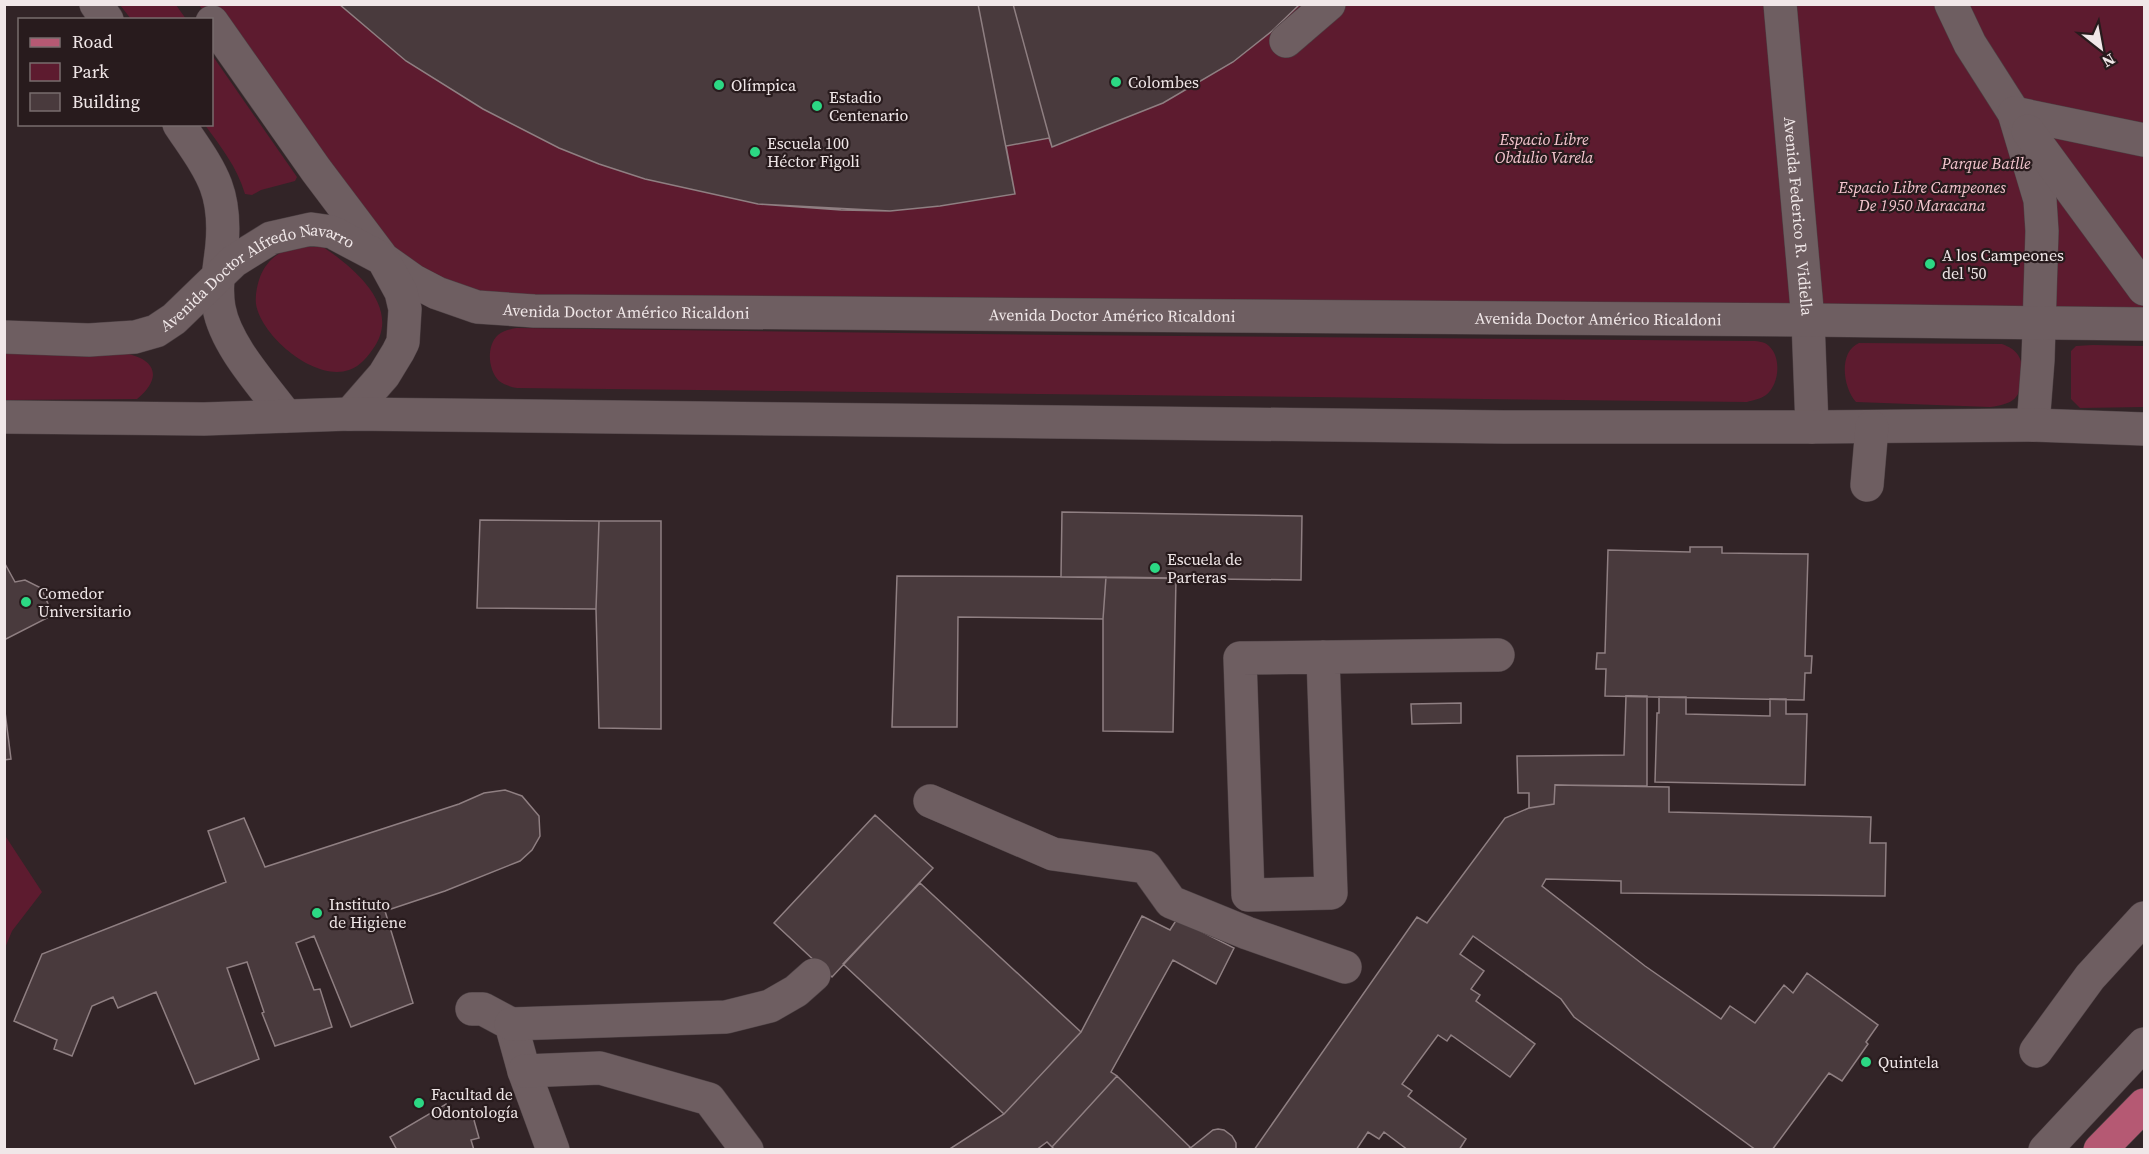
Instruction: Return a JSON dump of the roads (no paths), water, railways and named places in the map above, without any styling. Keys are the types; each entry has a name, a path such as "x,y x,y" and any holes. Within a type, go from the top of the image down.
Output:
{"main road":[{"path":"2100,1149 2145,1105"}],"street":[{"path":"96,4 106,18"},
{"name":"Avenida Doctor Américo Ricaldoni","path":"199,4 209,18"},
{"path":"1286,41 1329,4"},
{"name":"Avenida Federico R. Vidiella","path":"1780,4 1809,320 1812,428"},
{"path":"1951,4 1970,44 2014,113 2145,289"},
{"name":"Avenida Doctor Américo Ricaldoni","path":"213,24 315,170 382,259 436,293 477,307 534,311 2145,324"},
{"path":"2014,113 2145,140"},
{"path":"2014,113 2040,200 2042,231 2033,425"},
{"path":"180,126 213,174 220,192 223,210 222,245 217,277 219,308 226,333 286,416"},
{"name":"Avenida Doctor Alfredo Navarro","path":"4,337 89,340 135,338 156,331 174,318 234,261 271,238 311,229 332,232 382,259 401,292 405,309 403,342 384,375 350,414"},
{"path":"4,417 204,419 350,414 1504,427 1812,428 2033,425 2145,429"},
{"path":"1867,485 1872,427"},
{"path":"1323,657 1330,893 1248,894 1240,658 1323,657 1498,655"},
{"path":"930,801 1053,854 1146,867 1171,902 1247,933 1345,967"},
{"path":"2036,1051 2090,977 2145,918"},
{"path":"472,1009 483,1009 511,1024 726,1017 770,1006 796,992 814,975"},
{"path":"511,1024 524,1071 553,1149"},
{"path":"2045,1149 2145,1044"},
{"path":"524,1071 600,1068 709,1099 747,1149"}],"place":[{"name":"Colombes","path":"1116,82"},
{"name":"Olímpica","path":"719,85"},
{"name":"Estadio Centenario","path":"817,106"},
{"name":"Escuela 100 Héctor Figoli","path":"755,152"},
{"name":"A los Campeones del '50","path":"1930,264"},
{"name":"Escuela de Parteras","path":"1155,568"},
{"name":"Comedor Universitario","path":"26,602"},
{"name":"Instituto de Higiene","path":"317,913"},
{"name":"Quintela","path":"1866,1062"},
{"name":"Facultad de Odontología","path":"419,1103"}],"park label":[{"name":"Espacio Libre Obdulio Varela","path":"1544,148"},
{"name":"Parque Batlle","path":"1986,163"},
{"name":"Espacio Libre Campeones De 1950 Maracana","path":"1922,196"}]}
